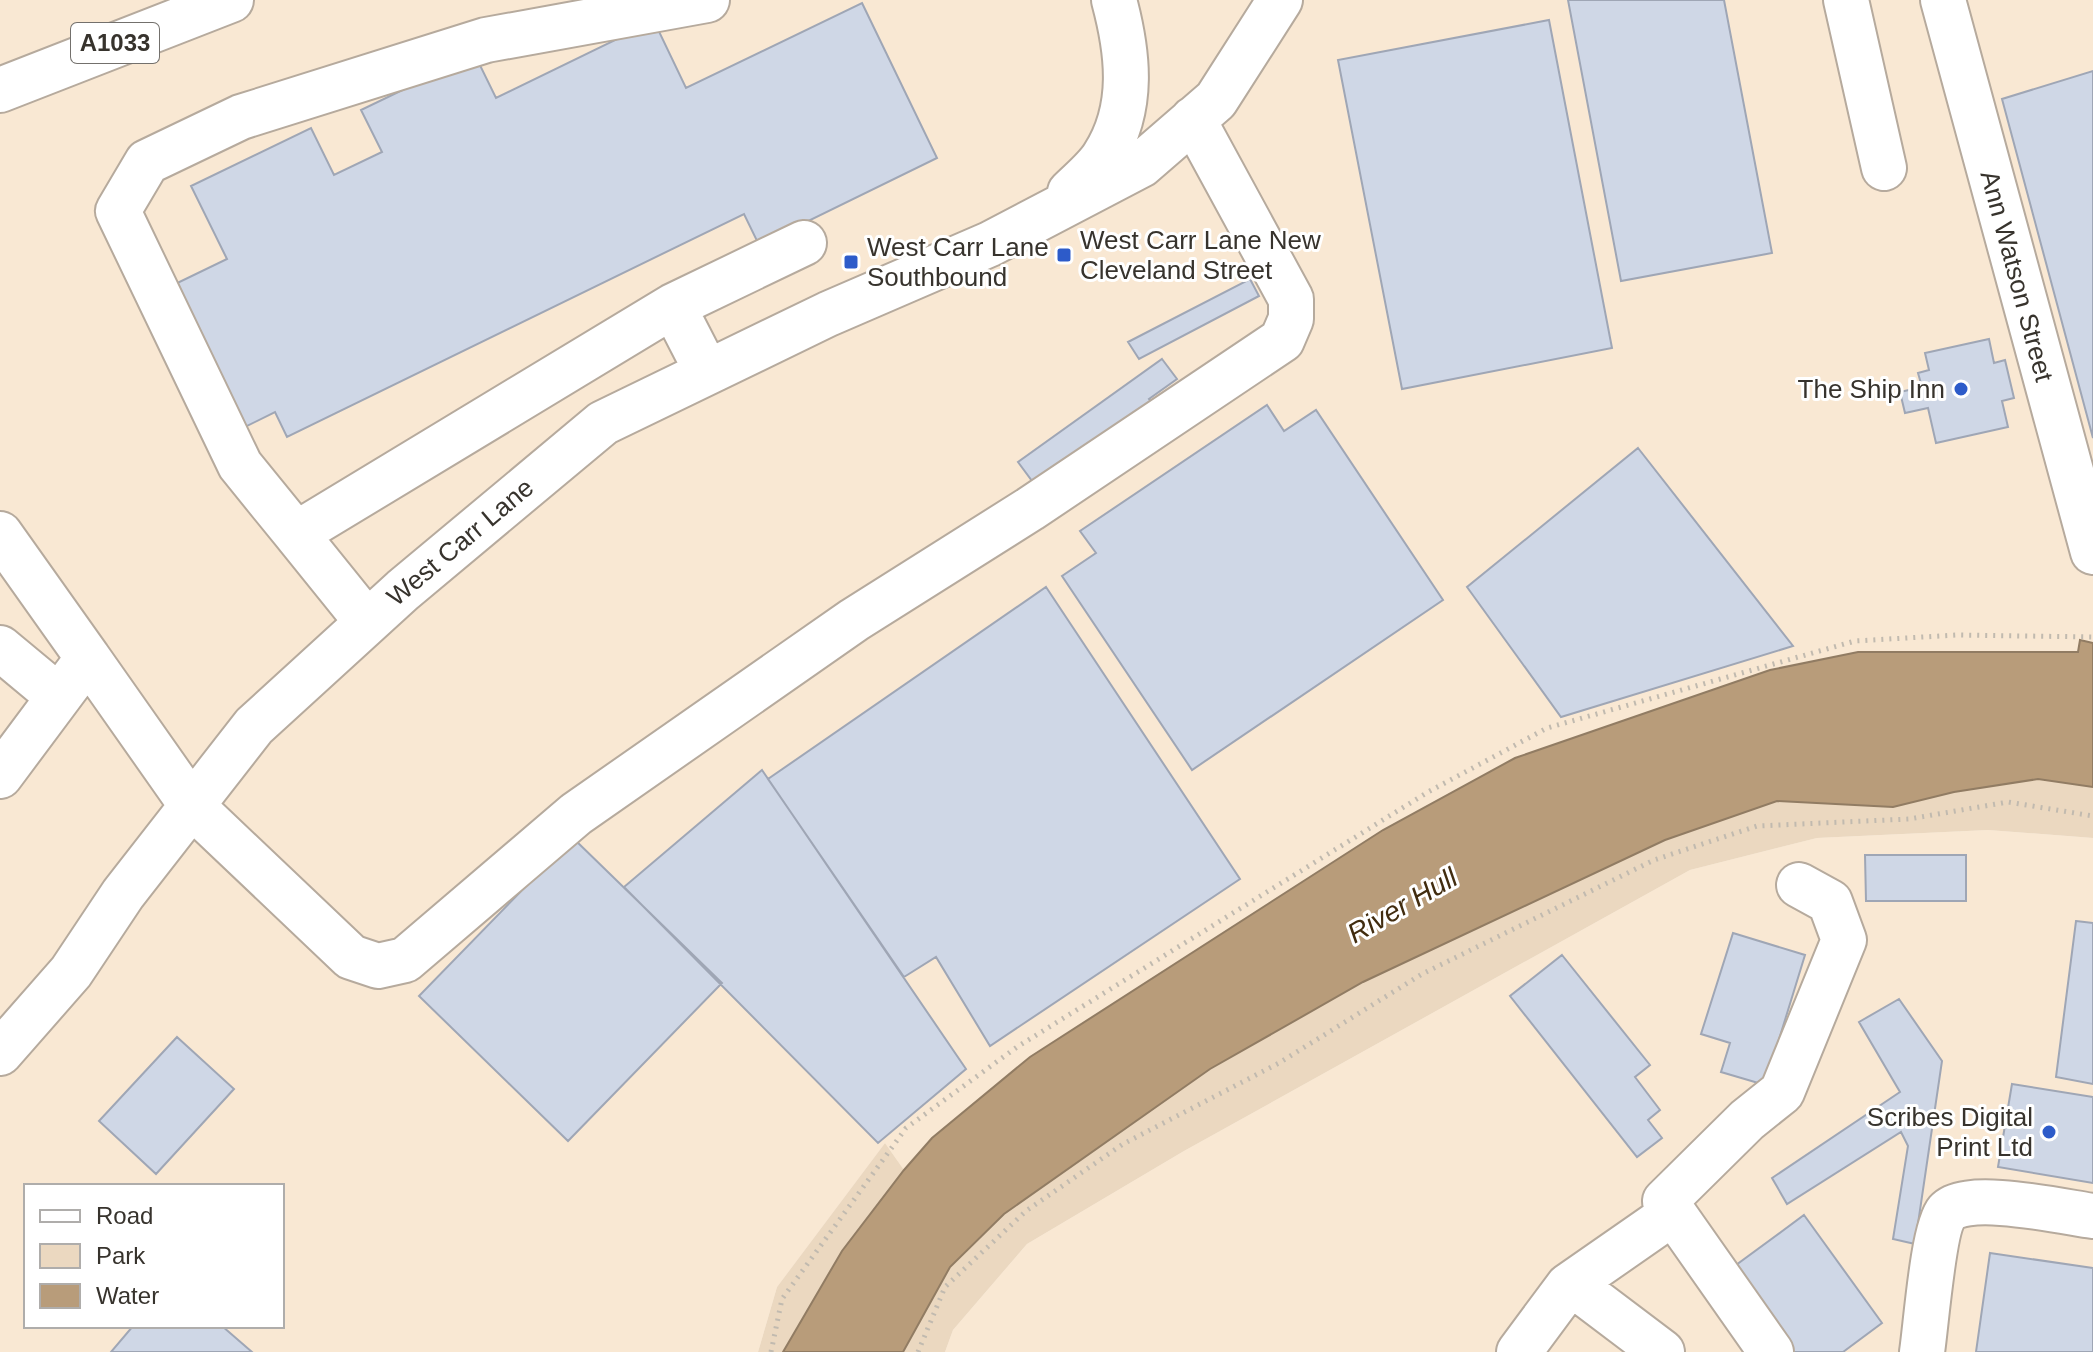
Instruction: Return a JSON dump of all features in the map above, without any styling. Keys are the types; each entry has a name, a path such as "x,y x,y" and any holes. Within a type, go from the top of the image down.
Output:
{"main road":[{"name":"A1033","path":"0,90 177,18 231,0"},
{"path":"367,622 240,465 118,211 147,162 241,117 486,40 707,0"},
{"name":"West Carr Lane","path":"1057,206 1104,156 1117,125 1129,78 1125,38 1114,0"},
{"name":"West Carr Lane","path":"0,1053 71,972 123,894 254,726 367,622 603,423 707,372 990,244 1057,206 1141,165 1216,100 1280,0"},
{"path":"1846,0 1884,168"},
{"name":"Ann Watson Street","path":"1943,0 2093,552"},
{"path":"0,534 192,806 351,957 378,966 405,960 576,814 854,620 1030,509 1282,340 1291,319 1291,299 1193,119"},
{"path":"296,534 673,306 804,243"},
{"path":"673,306 707,372"},
{"path":"0,648 59,697"},
{"path":"0,776 88,658"},
{"path":"1519,1352 1572,1284 1669,1207 1747,1120 1782,1092 1844,940 1830,902 1799,885"},
{"path":"1922,1352 1939,1230 1947,1211 1965,1202 1987,1202 2093,1216"},
{"path":"1669,1207 1771,1352"},
{"path":"1572,1284 1662,1352"}],"path":[{"path":"771,1352 782,1299 906,1128 1017,1047 1428,792 1547,728 1855,641 1957,635 2093,637"},
{"path":"918,1352 945,1287 1026,1211 1123,1144 1279,1063 1422,974 1654,860 1757,826 1909,819 2008,802 2093,816"}],"shaded area":[{"path":"0,0 2093,0 2093,643 2080,640 2078,652 1770,670 1515,758 1383,830 1030,1057 932,1138 904,1170 885,1143 777,1287 758,1352 0,1352"},
{"path":"1988,830 2093,838 2093,1352 945,1352 953,1330 1027,1244 1184,1151 1690,870 1817,838"}],"green space":[{"path":"2038,779 2093,787 2093,838 1988,830 1817,838 1690,870 1184,1151 1027,1244 953,1330 945,1352 903,1352 950,1267 1004,1214 1210,1069 1363,982 1665,840 1777,801 1893,807 1954,792"},
{"path":"885,1143 904,1170 842,1251 783,1352 758,1352 777,1287"}],"water":[{"name":"River Hull","path":"2080,640 2093,643 2093,787 2038,779 1954,792 1893,807 1777,801 1665,840 1363,982 1210,1069 1004,1214 950,1267 903,1352 783,1352 842,1251 932,1138 1030,1057 1383,830 1515,758 1770,670 1858,652 2078,652"}],"building":[{"path":"1568,0 1724,0 1772,253 1621,281"},
{"path":"862,3 937,158 759,245 744,214 287,437 275,412 239,430 169,287 227,259 191,186 311,128 334,175 382,152 361,110 475,55 496,98 654,21 686,88"},
{"path":"1549,20 1612,348 1402,389 1338,60"},
{"path":"2093,71 2093,438 2002,99"},
{"path":"1250,279 1259,296 1139,359 1128,342"},
{"name":"The Ship Inn","path":"1989,339 1994,363 2005,360 2014,398 2002,401 2008,427 1936,443 1928,408 1905,413 1900,392 1922,387 1918,373 1929,370 1925,353"},
{"path":"1162,359 1177,379 1149,399 1154,406 1038,489 1018,462"},
{"path":"1267,405 1284,431 1316,410 1443,600 1192,770 1062,576 1096,553 1080,531"},
{"path":"1638,448 1793,646 1561,717 1467,587"},
{"path":"1046,587 1240,879 990,1046 936,957 904,977 768,779"},
{"path":"762,770 966,1069 878,1143 624,887"},
{"path":"573,838 722,983 568,1141 419,996"},
{"path":"1865,855 1966,855 1966,901 1866,901"},
{"path":"2076,921 2093,923 2093,1084 2056,1077"},
{"path":"1733,933 1805,955 1765,1085 1721,1072 1730,1043 1701,1034"},
{"path":"1562,955 1650,1065 1635,1077 1660,1110 1648,1120 1662,1138 1637,1157 1510,996"},
{"path":"1899,999 1942,1061 1915,1244 1893,1239 1908,1146 1901,1132 1787,1204 1772,1178 1900,1092 1859,1022"},
{"path":"177,1037 234,1089 156,1174 99,1121"},
{"name":"Scribes Digital Print Ltd","path":"2012,1084 2093,1097 2093,1183 1998,1167"},
{"path":"1804,1215 1882,1323 1843,1352 1793,1352 1732,1268"},
{"path":"1990,1253 2093,1268 2093,1352 1976,1352"},
{"path":"131,1328 224,1328 252,1352 111,1352"}],"place":[{"name":"West Carr Lane New Cleveland Street","path":"1064,255"},
{"name":"West Carr Lane Southbound","path":"851,262"},
{"name":"The Ship Inn","path":"1961,389"},
{"name":"Scribes Digital Print Ltd","path":"2049,1132"}]}
